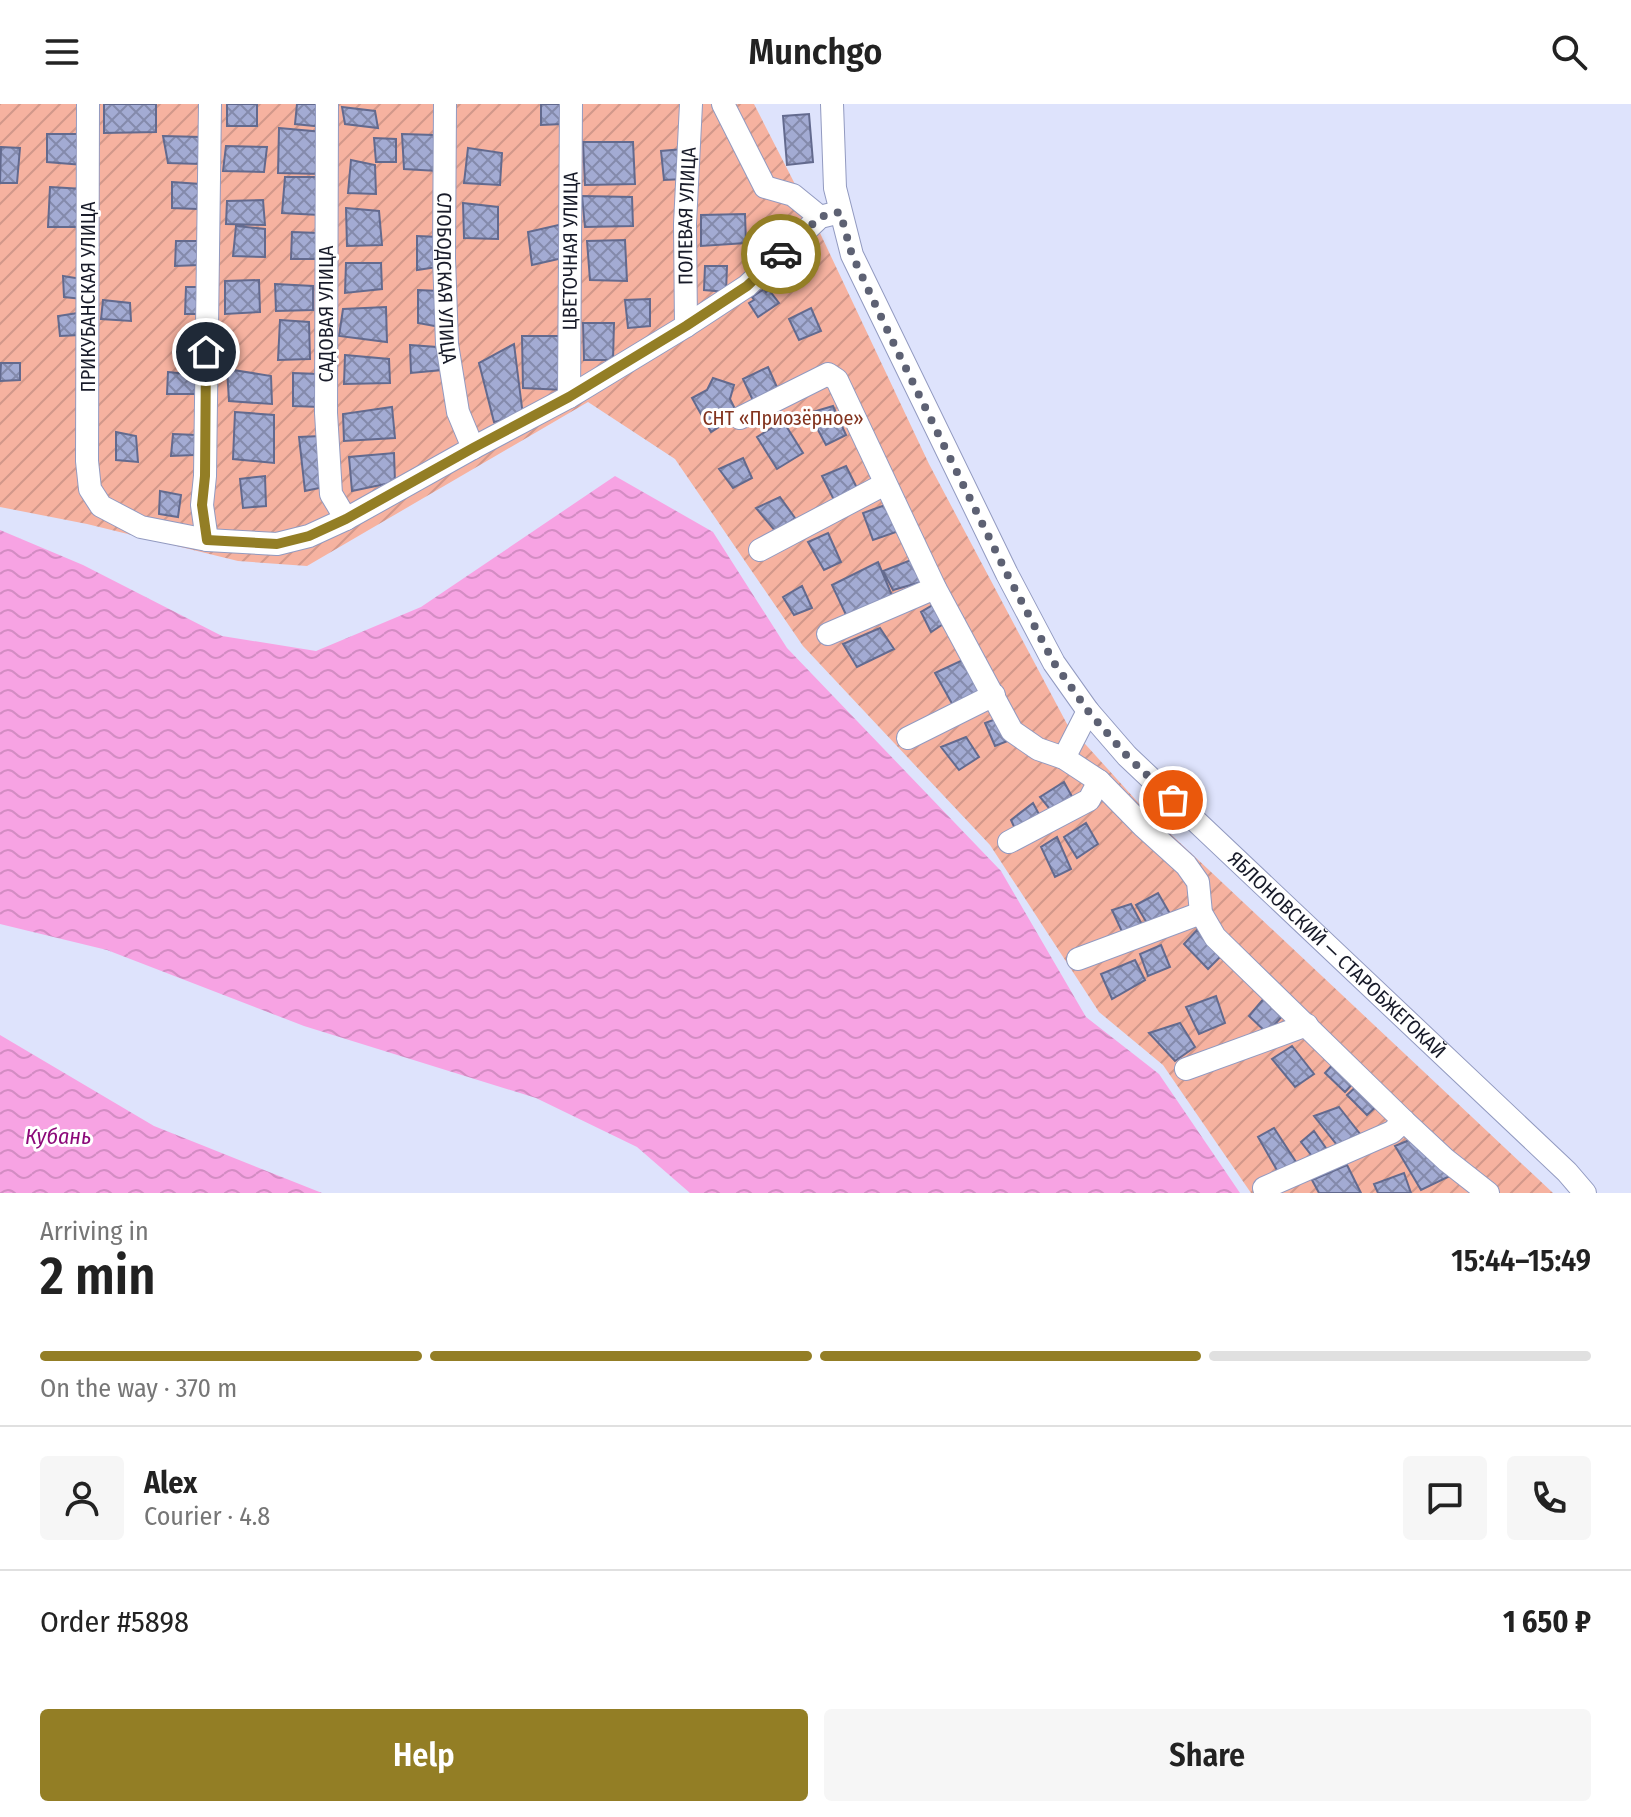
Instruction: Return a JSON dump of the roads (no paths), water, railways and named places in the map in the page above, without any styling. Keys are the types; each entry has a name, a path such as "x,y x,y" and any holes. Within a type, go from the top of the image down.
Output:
{"street":[{"name":"ПРИКУБАНСКАЯ УЛИЦА","path":"88,104 87,461 90,489 101,506 141,527 207,540"},
{"path":"210,104 205,476 202,505 207,540 277,544 309,536 346,519 569,397 747,286 830,214 793,195 765,187 723,104"},
{"name":"САДОВАЯ УЛИЦА","path":"327,104 326,413 331,494 346,519"},
{"name":"СЛОБОДСКАЯ УЛИЦА","path":"445,104 447,344 458,412 473,448"},
{"name":"ЦВЕТОЧНАЯ УЛИЦА","path":"569,397 571,104"},
{"name":"ПОЛЕВАЯ УЛИЦА","path":"686,326 685,224 691,104"},
{"name":"ЯБЛОНОВСКИЙ — СТАРОБЖЕГОКАЙ","path":"832,104 835,188 830,214 1054,663 1088,711 1127,756 1567,1172 1585,1193"},
{"path":"740,418 828,374 837,380 935,588 1012,731 1038,749 1064,758 1099,781 1186,865 1198,882 1201,913 1215,937 1404,1121 1488,1193"},
{"path":"760,550 885,484"},
{"path":"828,634 935,588"},
{"path":"908,738 994,695"},
{"path":"1064,758 1088,711"},
{"path":"1009,842 1089,800 1099,781"},
{"path":"1078,959 1201,913"},
{"path":"1186,1069 1307,1025"},
{"path":"1264,1188 1392,1132 1404,1121"}],"water":[{"path":"615,476 713,532 787,648 1001,871 1086,1017 1159,1074 1240,1193 690,1193 637,1147 536,1098 304,1026 107,950 0,924 0,530 83,565 222,636 316,651 421,607"},
{"name":"Кубань","path":"0,1035 154,1126 322,1193 0,1193"}],"park label":[{"name":"СНТ «Приозёрное»","path":"783,418"}]}
